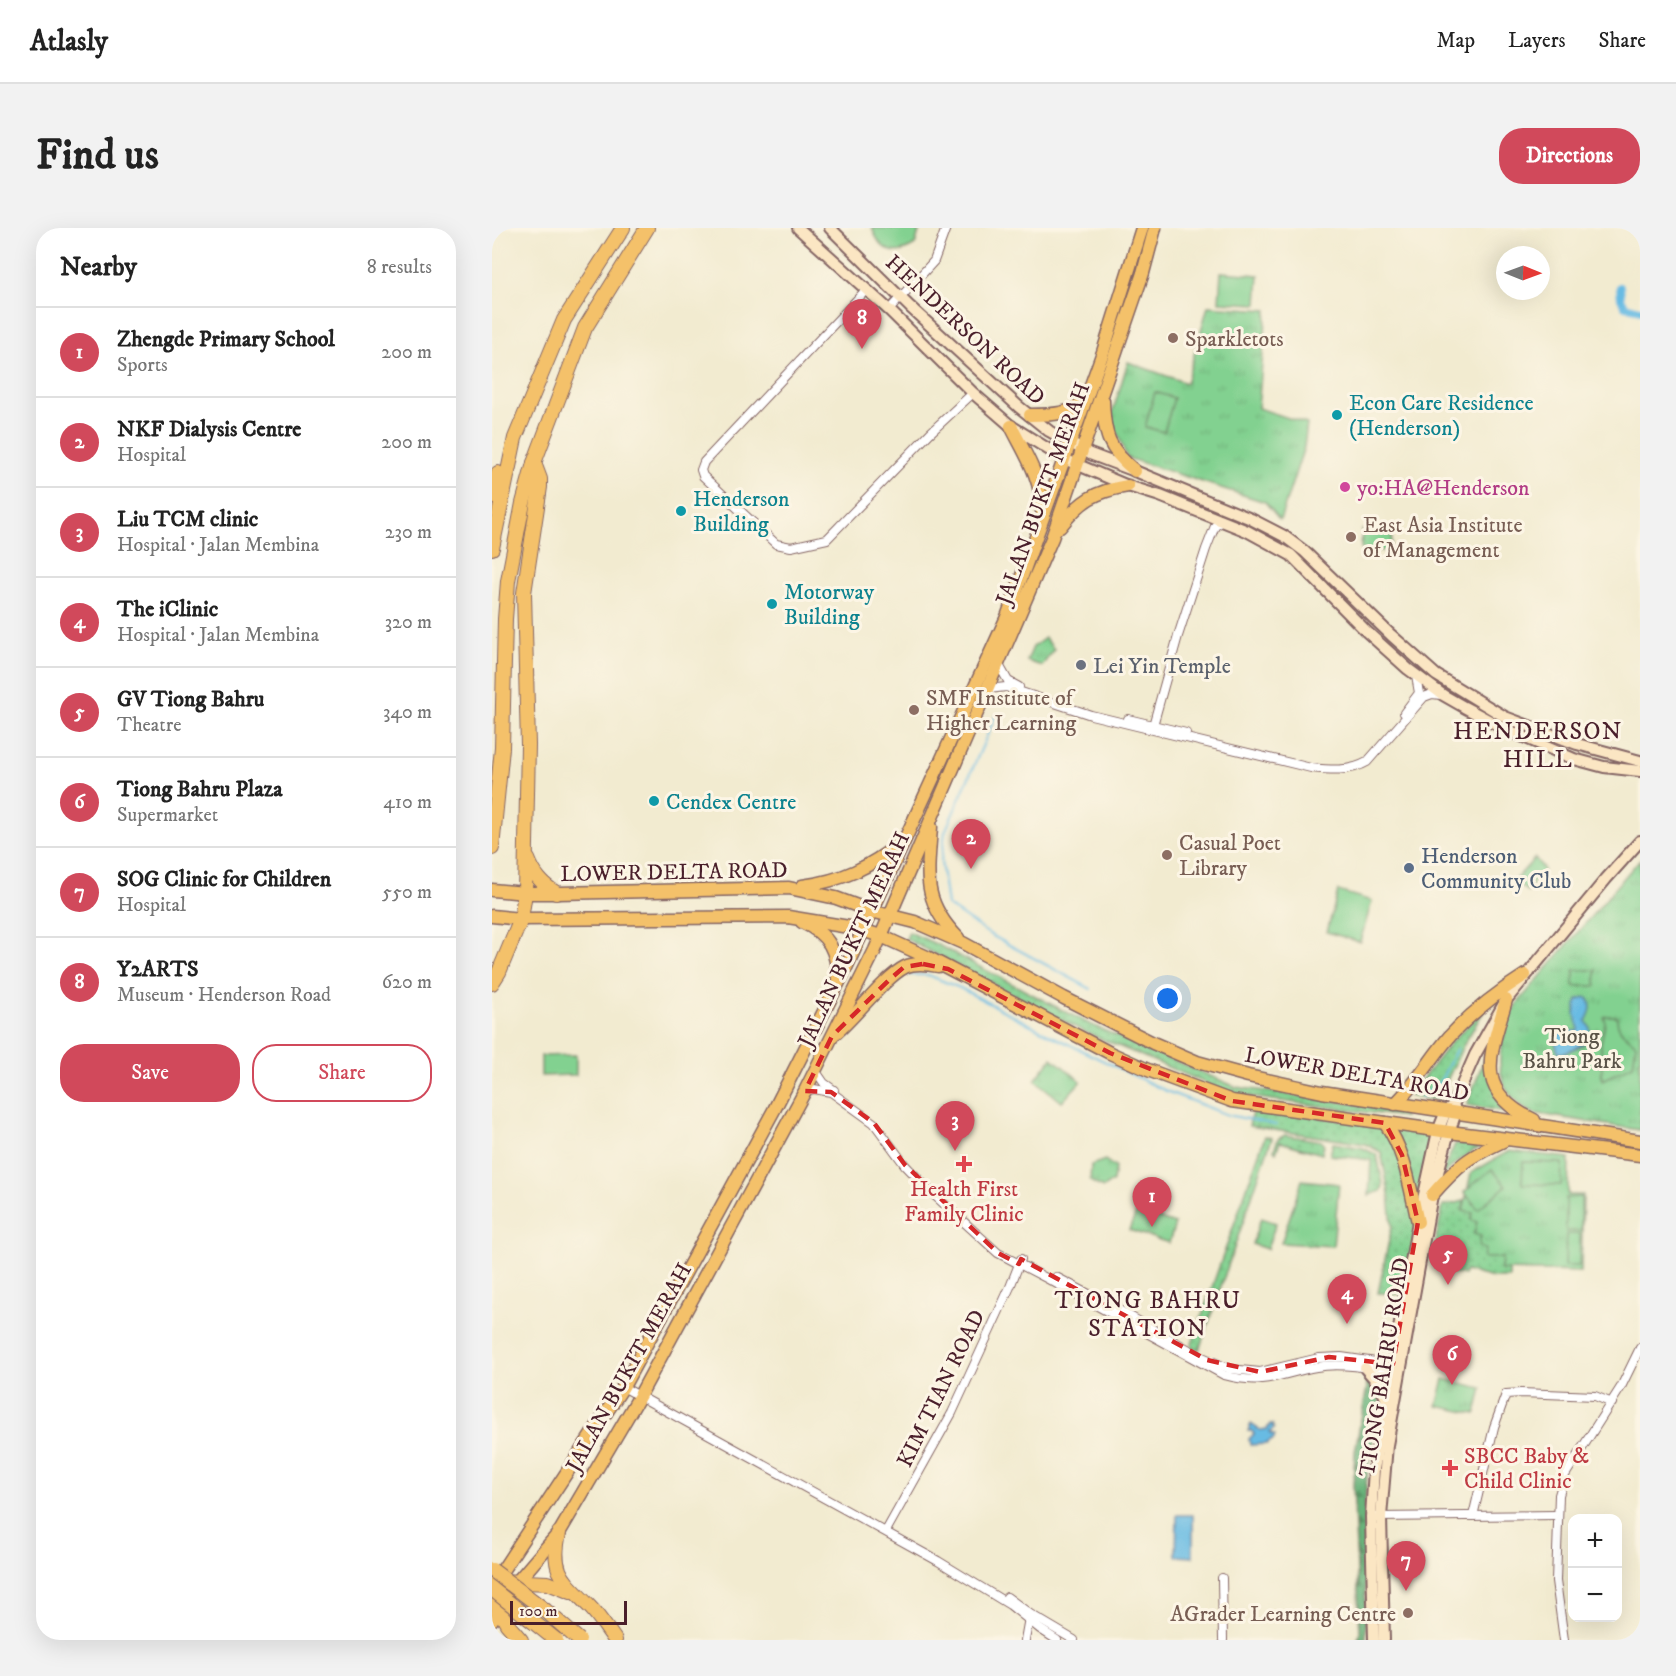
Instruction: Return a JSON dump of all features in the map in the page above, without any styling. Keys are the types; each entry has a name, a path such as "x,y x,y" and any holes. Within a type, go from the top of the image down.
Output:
{"highway":[{"path":"492,497 499,471 564,320 623,228"},
{"path":"492,843 502,748 508,582 523,504 534,463 585,328 647,228"},
{"path":"492,548 515,438"},
{"path":"492,983 499,972 521,919 525,893 528,745 524,593 540,487 540,479 534,463"},
{"path":"526,855 532,870 542,884 558,893"},
{"path":"559,1533 556,1551 560,1575 565,1584 590,1608 615,1640"},
{"path":"493,1581 548,1583 578,1596"},
{"path":"493,1581 556,1640"},
{"path":"493,1581 545,1610 579,1640"},
{"path":"494,1608 521,1640"}],"main road":[{"name":"HENDERSON ROAD","path":"798,228 889,310 973,393 1011,426 1064,459 1247,531 1290,555 1367,632 1416,676 1443,695 1501,727 1574,759 1604,767 1640,771"},
{"name":"HENDERSON ROAD","path":"830,228 901,298 1049,431 1083,451 1251,519 1284,536 1304,551 1436,675 1505,717 1577,744 1638,761"},
{"name":"JALAN BUKIT MERAH","path":"493,1581 623,1387 774,1110 863,930 1007,617 1106,343 1142,228"},
{"name":"JALAN BUKIT MERAH","path":"494,1608 559,1533 639,1397 805,1091 880,936 1052,538 1083,451 1155,228"},
{"path":"1102,393 1105,431 1111,446 1119,458 1135,471"},
{"path":"1030,415 1060,413 1082,404 1086,398"},
{"path":"1011,426 1029,457 1039,485 1042,498 1042,521"},
{"path":"1052,538 1078,505 1112,488 1128,486"},
{"path":"931,821 928,871 932,901 945,924 963,943"},
{"path":"789,888 826,883 847,877 904,841"},
{"name":"TIONG BAHRU ROAD","path":"1374,1640 1376,1517 1396,1369 1418,1222 1443,1131 1475,1055 1506,1000 1640,842"},
{"name":"LOWER DELTA ROAD","path":"494,890 525,893 585,893 789,888 836,898 872,911 915,922 963,943 1132,1033 1197,1062 1301,1088 1640,1141"},
{"name":"LOWER DELTA ROAD","path":"492,916 521,919 788,917 863,930 927,957 1110,1053 1148,1070 1232,1101 1385,1124 1640,1155"},
{"path":"788,917 819,932 828,941 836,957 838,982"},
{"path":"832,1036 904,967 922,964 948,969"},
{"path":"1395,1104 1410,1090 1449,1037 1468,1017 1509,985 1526,975"},
{"path":"1506,1000 1490,1061 1494,1088 1509,1106 1547,1126"},
{"path":"1385,1124 1393,1134 1402,1155 1418,1222"},
{"name":"TIONG BAHRU ROAD","path":"1384,1640 1374,1469 1432,1195 1443,1131"},
{"path":"1432,1195 1454,1170 1468,1159 1506,1139"},
{"path":"1365,1368 1382,1386 1387,1403"}],"street":[{"path":"889,310 934,261 946,228"},
{"name":"HENDERSON ROAD","path":"866,290 704,462 701,470 703,476 717,491 776,544 791,547 827,539 930,433 973,393"},
{"path":"1150,728 1180,616 1211,525 1209,516"},
{"path":"1150,728 1203,557 1215,526 1223,521"},
{"path":"999,664 1004,676 1014,685 1061,702 1150,728 1311,768 1345,769 1367,762 1424,697 1432,694 1443,695"},
{"path":"988,689 1001,687 1013,689 1085,714 1312,764 1348,764 1365,758 1397,723 1419,693 1419,682 1416,676"},
{"path":"815,1070 824,1083 876,1120 909,1163 967,1219 1001,1249 1020,1262"},
{"path":"805,1091 814,1089 831,1092 874,1123 905,1165 991,1248 1206,1363 1224,1375 1249,1380 1275,1378 1316,1367 1396,1369"},
{"name":"KIM TIAN ROAD","path":"886,1531 952,1413 1020,1262"},
{"path":"1564,1640 1556,1581 1559,1495 1565,1475 1612,1402 1640,1348"},
{"path":"1206,1363 1260,1372 1329,1357 1341,1357 1396,1369"},
{"path":"623,1387 980,1585 989,1587 1019,1605 1029,1617 1041,1625 1074,1640"},
{"path":"1473,1516 1494,1427 1506,1394 1521,1392 1595,1396 1612,1402"},
{"path":"1376,1517 1557,1515"},
{"path":"1222,1578 1223,1640"},
{"path":"1025,1640 1029,1617"},
{"path":"1041,1625 1052,1640"},
{"path":"1039,1640 1041,1625"}],"highlighted area":[{"path":"923,964 948,969 1110,1053 1232,1101 1385,1123 1402,1155 1418,1222 1393,1364 1329,1357 1260,1372 1207,1360 1021,1259 1019,1264 998,1253 905,1165 874,1123 831,1092 805,1091 832,1036 904,967"}],"green space":[{"path":"872,228 920,228 915,245 894,252 883,247"},
{"path":"1221,272 1259,275 1257,304 1219,302"},
{"path":"1208,306 1267,310 1258,408 1307,424 1304,447 1280,520 1265,502 1127,458 1111,417 1128,362 1186,383"},
{"path":"1155,392 1174,398 1164,432 1145,427"},
{"path":"1362,530 1392,533 1391,551 1361,549"},
{"path":"1045,638 1054,649 1042,666 1027,661 1033,647"},
{"path":"1535,858 1543,868 1543,872 1528,892 1514,881"},
{"name":"Tiong Bahru Park","path":"1640,859 1640,1130 1533,1113 1518,1103 1508,1092 1502,1079 1501,1050 1509,1020 1516,1005"},
{"path":"1338,891 1372,901 1360,942 1327,932"},
{"path":"909,932 1089,1024 1236,1087 1404,1111 1404,1117 1234,1095 1085,1032 906,939"},
{"path":"1574,970 1596,970 1596,986 1574,986"},
{"path":"1485,1009 1463,1046 1438,1100 1409,1096 1452,1041"},
{"path":"1606,1016 1617,1016 1620,1029 1636,1044 1633,1065 1602,1080 1601,1043"},
{"path":"1497,1024 1492,1080 1513,1113 1467,1105"},
{"path":"576,1055 576,1075 541,1076 541,1056"},
{"path":"1052,1058 1081,1081 1062,1102 1035,1080"},
{"path":"1253,1108 1431,1132 1404,1294 1378,1293 1392,1226 1389,1193 1381,1152 1365,1144 1249,1126"},
{"path":"1285,1135 1321,1141 1324,1144 1322,1154 1280,1142 1276,1152 1274,1150 1278,1139"},
{"path":"1265,1136 1272,1138 1199,1350 1191,1347"},
{"path":"1491,1141 1463,1158 1439,1180 1455,1144"},
{"path":"1333,1143 1363,1148 1377,1155 1383,1185 1381,1191 1369,1195 1371,1160 1330,1155"},
{"path":"1509,1151 1569,1158 1568,1195 1583,1195 1581,1272 1501,1270 1502,1258 1483,1258 1485,1249 1479,1247 1481,1236 1474,1234 1477,1222 1471,1220 1473,1213 1463,1211 1471,1173"},
{"path":"1105,1160 1115,1167 1113,1181 1103,1188 1090,1181 1091,1165"},
{"path":"1523,1162 1562,1163 1561,1185 1522,1184"},
{"path":"1492,1169 1506,1186 1478,1209 1464,1192"},
{"path":"1302,1180 1339,1184 1333,1246 1281,1243"},
{"path":"1581,1197 1581,1231 1566,1231 1566,1198"},
{"path":"1464,1201 1463,1211 1474,1213 1485,1249 1502,1258 1501,1270 1509,1270 1509,1278 1493,1278 1466,1271 1464,1275 1443,1270 1443,1265 1431,1262 1443,1206"},
{"path":"1137,1211 1175,1224 1169,1243 1129,1230"},
{"path":"1261,1218 1276,1223 1267,1249 1252,1244"},
{"path":"1566,1234 1580,1234 1579,1266 1565,1266"},
{"path":"1365,1378 1376,1390 1380,1405 1369,1459 1365,1504 1366,1639 1358,1639 1360,1633 1353,1485 1355,1451 1367,1387"},
{"path":"1444,1379 1482,1388 1476,1414 1437,1406"}],"water":[{"path":"1585,997 1589,999 1591,1005 1586,1021 1590,1028 1588,1041 1569,1051 1558,1053 1555,1042 1559,1034 1563,1031 1578,1031 1579,1029 1575,1008 1578,1000"},
{"path":"1251,1424 1260,1430 1267,1429 1272,1424 1274,1429 1270,1432 1271,1435 1275,1435 1274,1439 1266,1444 1250,1445 1249,1439 1254,1434 1248,1431"},
{"path":"1177,1515 1193,1515 1193,1557 1176,1556"}],"waterway":[{"path":"1620,287 1621,298 1625,306 1640,310"},
{"path":"996,715 945,832 941,861 947,905 989,934 1091,989"},
{"path":"909,975 928,975 960,988 1166,1091 1228,1115 1276,1125"},
{"path":"1422,1097 1441,1080 1457,1048"}],"place":[{"name":"Sparkletots","path":"1173,338"},
{"name":"Y2ARTS","path":"862,349"},
{"name":"Econ Care Residence (Henderson)","path":"1337,415"},
{"name":"yo:HA@Henderson","path":"1345,487"},
{"name":"Henderson Building","path":"681,511"},
{"name":"East Asia Institute of Management","path":"1351,537"},
{"name":"Motorway Building","path":"772,604"},
{"name":"Lei Yin Temple","path":"1081,665"},
{"name":"SMF Institute of Higher Learning","path":"914,710"},
{"name":"Cendex Centre","path":"654,801"},
{"name":"Casual Poet Library","path":"1167,855"},
{"name":"Henderson Community Club","path":"1409,868"},
{"name":"NKF Dialysis Centre","path":"971,869"},
{"name":"Liu TCM clinic","path":"955,1151"},
{"name":"Health First Family Clinic","path":"964,1164"},
{"name":"Zhengde Primary School","path":"1152,1227"},
{"name":"GV Tiong Bahru","path":"1448,1285"},
{"name":"The iClinic","path":"1347,1324"},
{"name":"Tiong Bahru Plaza","path":"1452,1385"},
{"name":"SBCC Baby & Child Clinic","path":"1450,1468"},
{"name":"SOG Clinic for Children","path":"1406,1591"},
{"name":"AGrader Learning Centre","path":"1408,1613"}],"district":[{"name":"HENDERSON HILL","path":"1538,745"},
{"name":"TIONG BAHRU STATION","path":"1148,1314"}]}
